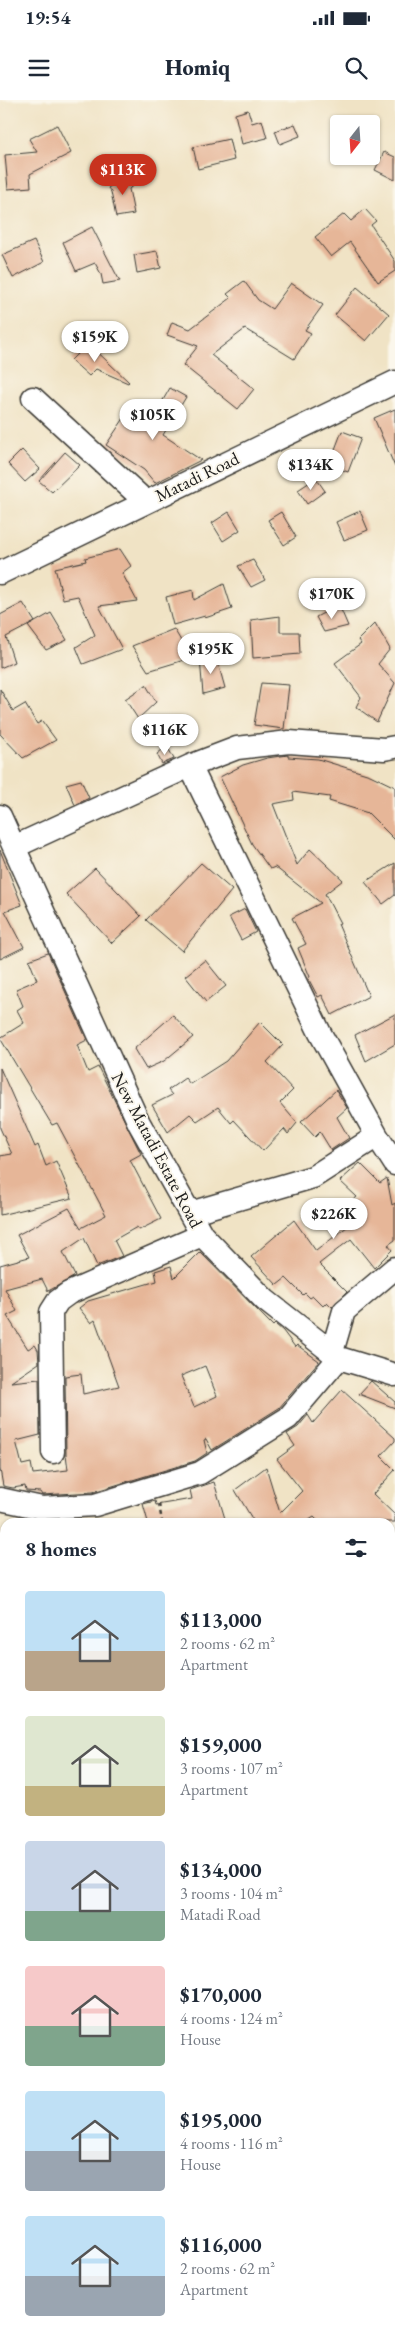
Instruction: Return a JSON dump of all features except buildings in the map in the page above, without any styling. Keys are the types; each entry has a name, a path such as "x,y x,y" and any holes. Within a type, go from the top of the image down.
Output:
{"street":[{"name":"Matadi Road","path":"0,573 395,382"},
{"path":"33,398 146,502"},
{"path":"14,847 190,766 236,748 289,742 391,752"},
{"path":"190,766 320,1034 377,1136 395,1164"},
{"name":"New Matadi Estate Road","path":"0,816 139,1123 202,1235 265,1300 336,1355 395,1375"},
{"path":"190,1213 312,1177 377,1136"},
{"path":"53,1452 51,1312 58,1300 202,1235"},
{"path":"0,1499 42,1515 95,1505 200,1473 288,1418 336,1355 344,1311 395,1268"}]}
